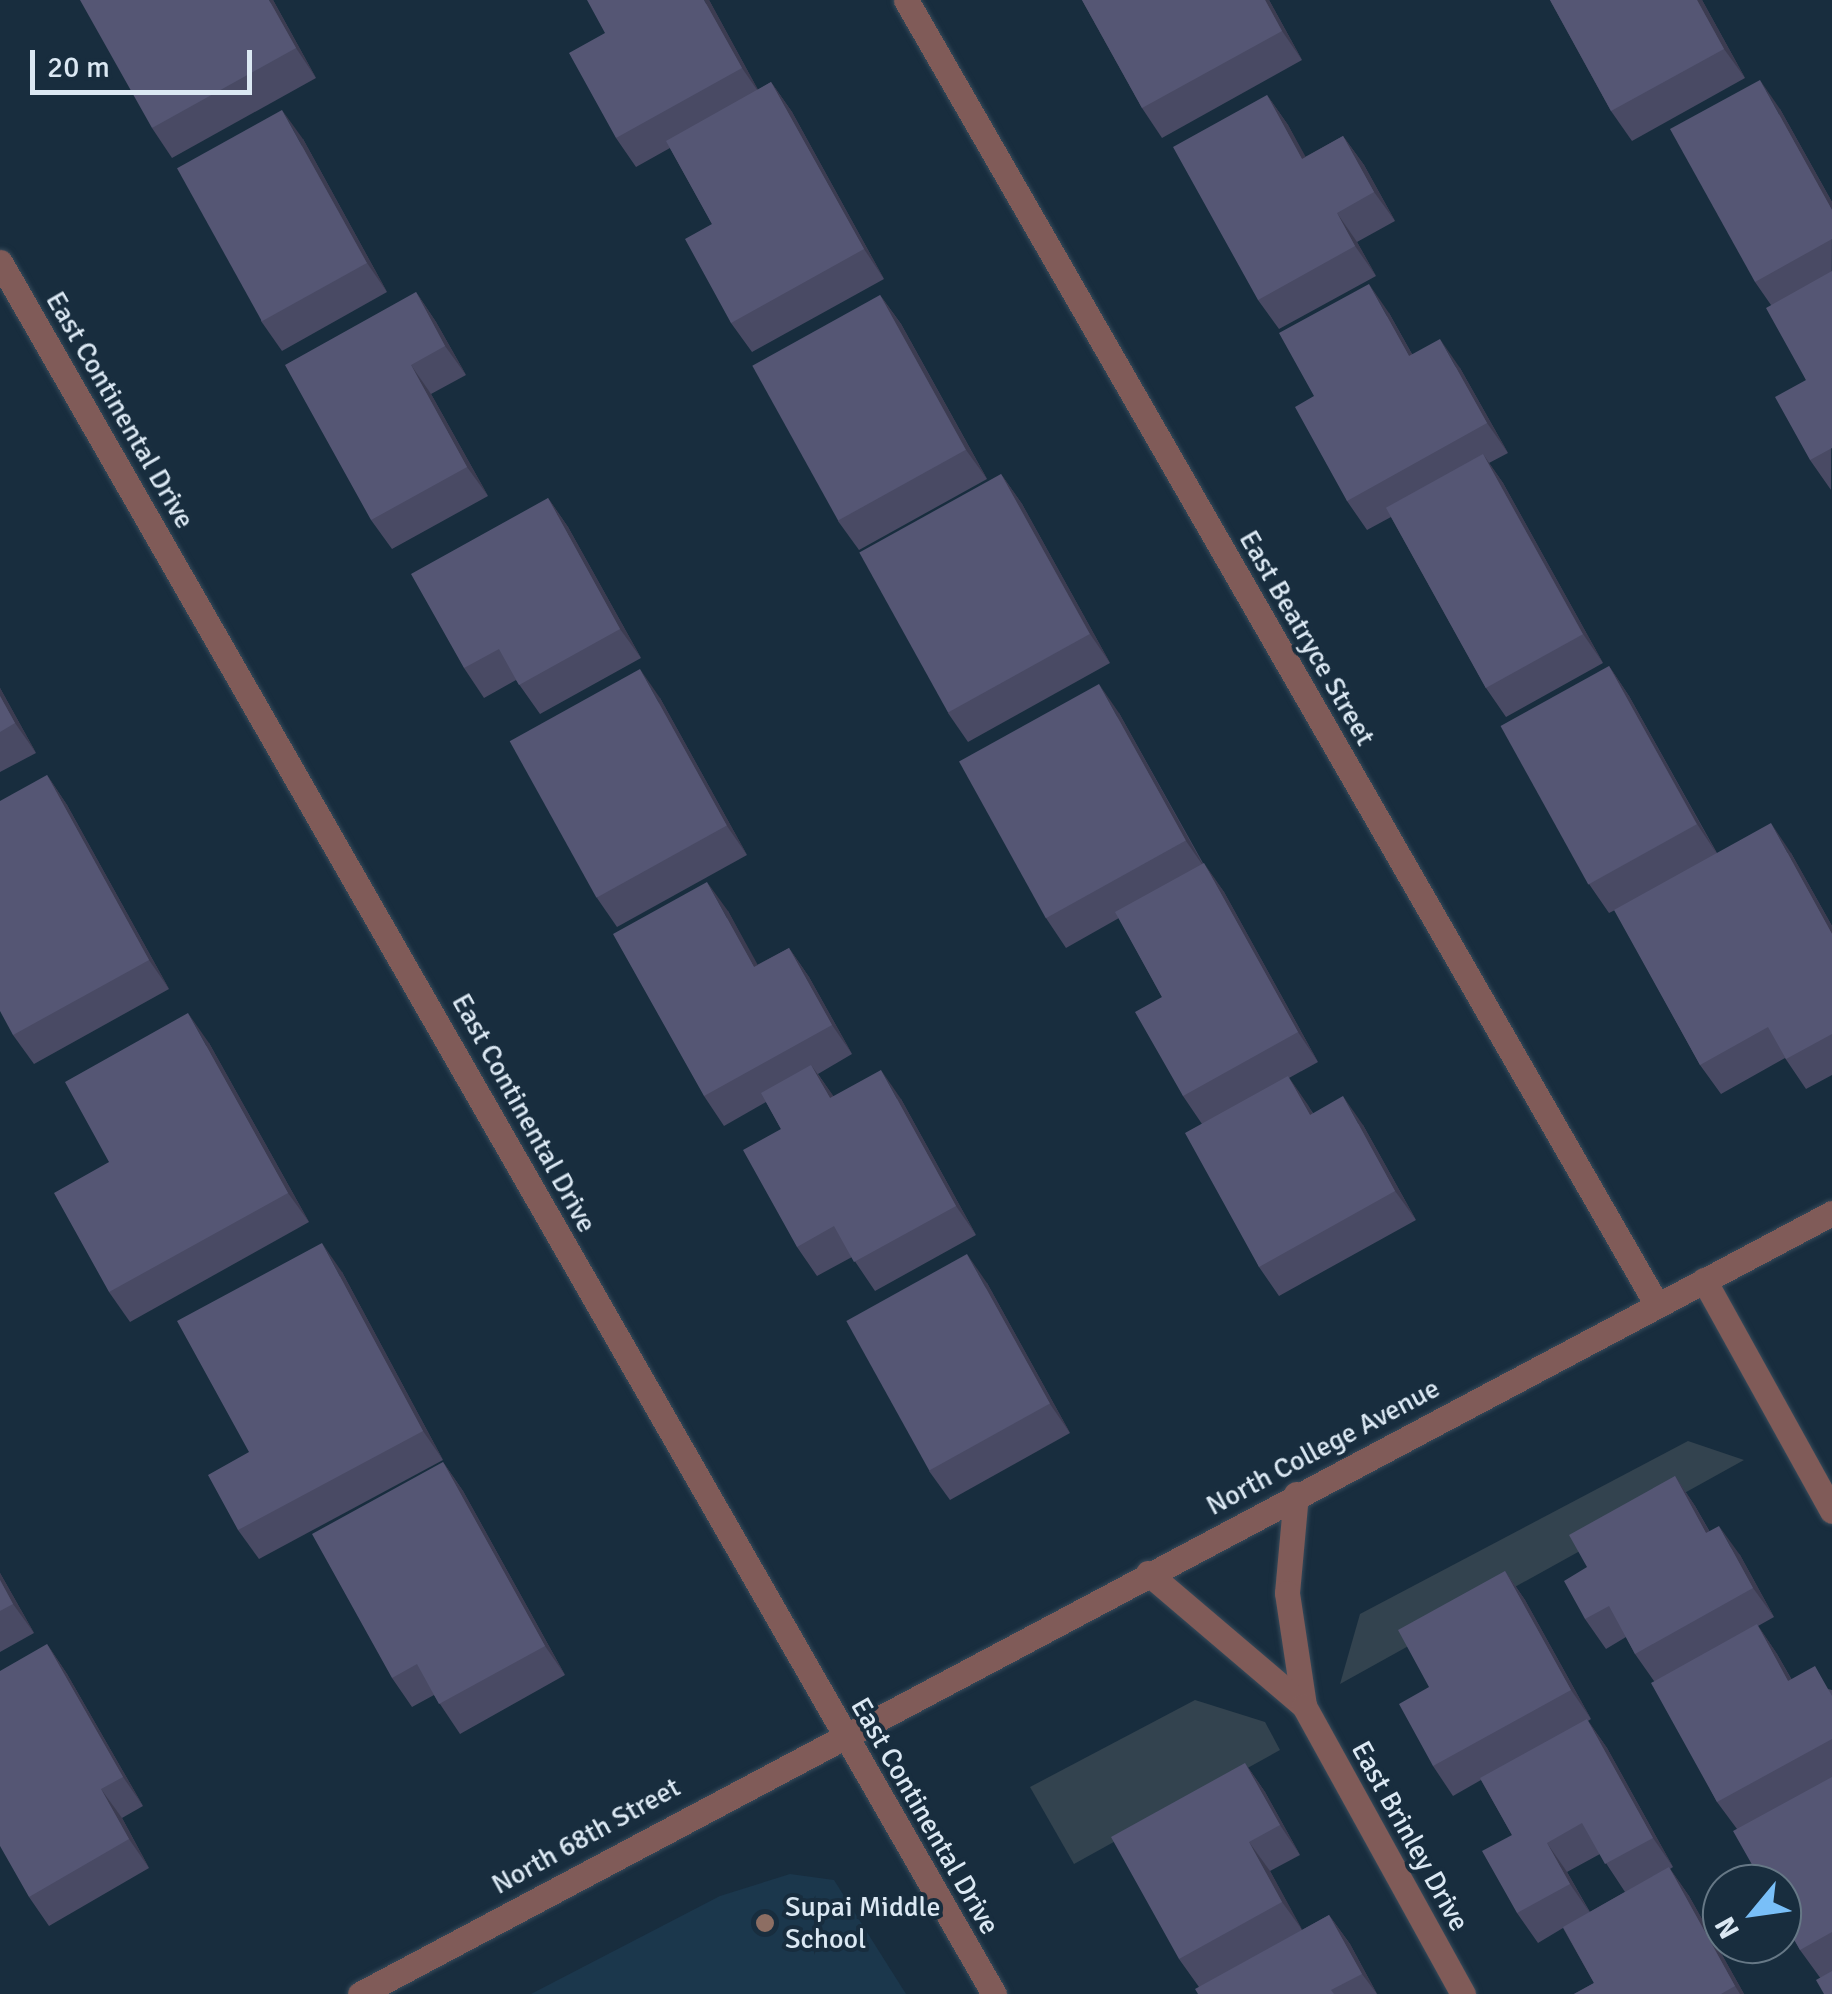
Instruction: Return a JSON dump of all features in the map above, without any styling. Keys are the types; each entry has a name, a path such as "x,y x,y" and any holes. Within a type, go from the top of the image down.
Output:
{"street":[{"name":"East Beatryce Street","path":"906,0 1657,1305"},
{"name":"East Continental Drive","path":"0,262 994,1994"},
{"name":"North College Avenue","path":"841,1732 1832,1213"},
{"path":"1704,1280 1832,1511"},
{"name":"East Brinley Drive","path":"1296,1494 1287,1592 1304,1706 1463,1994"},
{"name":"East Brinley Drive","path":"1148,1573 1304,1706"},
{"name":"North 68th Street","path":"360,1994 841,1732"}],"shaded area":[{"path":"1688,1441 1744,1460 1340,1684 1360,1614"},
{"path":"1195,1700 1265,1722 1280,1750 1074,1864 1030,1787"},
{"name":"Supai Middle School","path":"790,1874 834,1880 906,1994 531,1994 720,1896"}],"building":[{"path":"80,0 269,0 296,48 152,128"},
{"path":"587,0 704,0 742,68 616,138 569,53 605,33"},
{"path":"1082,0 1265,0 1282,31 1142,108"},
{"path":"1550,0 1697,0 1724,49 1611,111"},
{"path":"1760,80 1832,210 1832,239 1755,282 1670,129"},
{"path":"771,82 864,249 731,323 685,239 712,224 666,141"},
{"path":"1267,95 1302,159 1343,136 1374,192 1337,213 1355,246 1258,300 1173,147"},
{"path":"282,110 367,263 262,321 177,168"},
{"path":"1832,271 1832,448 1810,460 1775,397 1806,380 1766,308"},
{"path":"1369,284 1409,356 1440,339 1487,423 1347,501 1295,407 1314,396 1279,333"},
{"path":"416,292 445,346 411,365 467,467 371,520 285,365"},
{"path":"880,295 966,450 838,521 752,366"},
{"path":"1483,454 1583,634 1486,688 1386,508"},
{"path":"1001,474 1090,634 948,713 859,553"},
{"path":"548,498 620,629 519,685 499,649 464,668 411,574"},
{"path":"1609,666 1697,824 1588,884 1501,726"},
{"path":"640,669 727,826 596,898 510,741"},
{"path":"1099,684 1186,841 1046,918 959,762"},
{"path":"0,696 15,723 0,732"},
{"path":"47,775 149,960 13,1035 0,1011 0,801"},
{"path":"1771,823 1832,934 1832,1034 1786,1059 1768,1027 1700,1065 1614,910"},
{"path":"1204,863 1298,1032 1183,1096 1135,1012 1162,997 1115,912"},
{"path":"707,882 754,967 789,948 832,1025 704,1096 613,934"},
{"path":"188,1013 288,1193 109,1292 54,1193 109,1162 65,1082"},
{"path":"811,1065 830,1098 881,1070 956,1206 854,1262 834,1226 797,1247 743,1150 781,1129 761,1093"},
{"path":"1288,1076 1310,1115 1343,1096 1395,1191 1259,1267 1185,1133"},
{"path":"322,1243 423,1431 238,1530 208,1475 249,1452 177,1321"},
{"path":"967,1254 1050,1404 929,1470 846,1321"},
{"path":"443,1462 545,1646 439,1704 417,1664 392,1678 312,1534"},
{"path":"1675,1476 1706,1533 1719,1526 1753,1588 1635,1654 1609,1606 1585,1619 1564,1581 1587,1567 1569,1535"},
{"path":"1505,1571 1571,1690 1433,1766 1399,1704 1429,1687 1398,1630"},
{"path":"0,1580 13,1604 0,1611"},
{"path":"1757,1624 1788,1681 1815,1666 1832,1696 1832,1739 1717,1802 1651,1683"},
{"path":"47,1644 123,1777 101,1789 129,1839 29,1897 0,1846 0,1671"},
{"path":"1587,1719 1653,1838 1605,1864 1582,1823 1547,1843 1570,1884 1517,1913 1482,1851 1512,1835 1480,1778"},
{"path":"1245,1763 1280,1825 1249,1842 1282,1902 1179,1959 1111,1837"},
{"path":"1832,1777 1832,1932 1802,1949 1802,1864 1752,1864 1733,1831"},
{"path":"1669,1867 1702,1926 1702,1964 1723,1964 1735,1986 1721,1994 1574,1994 1594,1983 1563,1927"},
{"path":"1329,1915 1362,1974 1331,1990 1334,1994 1198,1994 1195,1989"},
{"path":"1832,1971 1832,1994 1824,1994 1816,1980"}],"place":[{"name":"Supai Middle School","path":"765,1923"}]}
